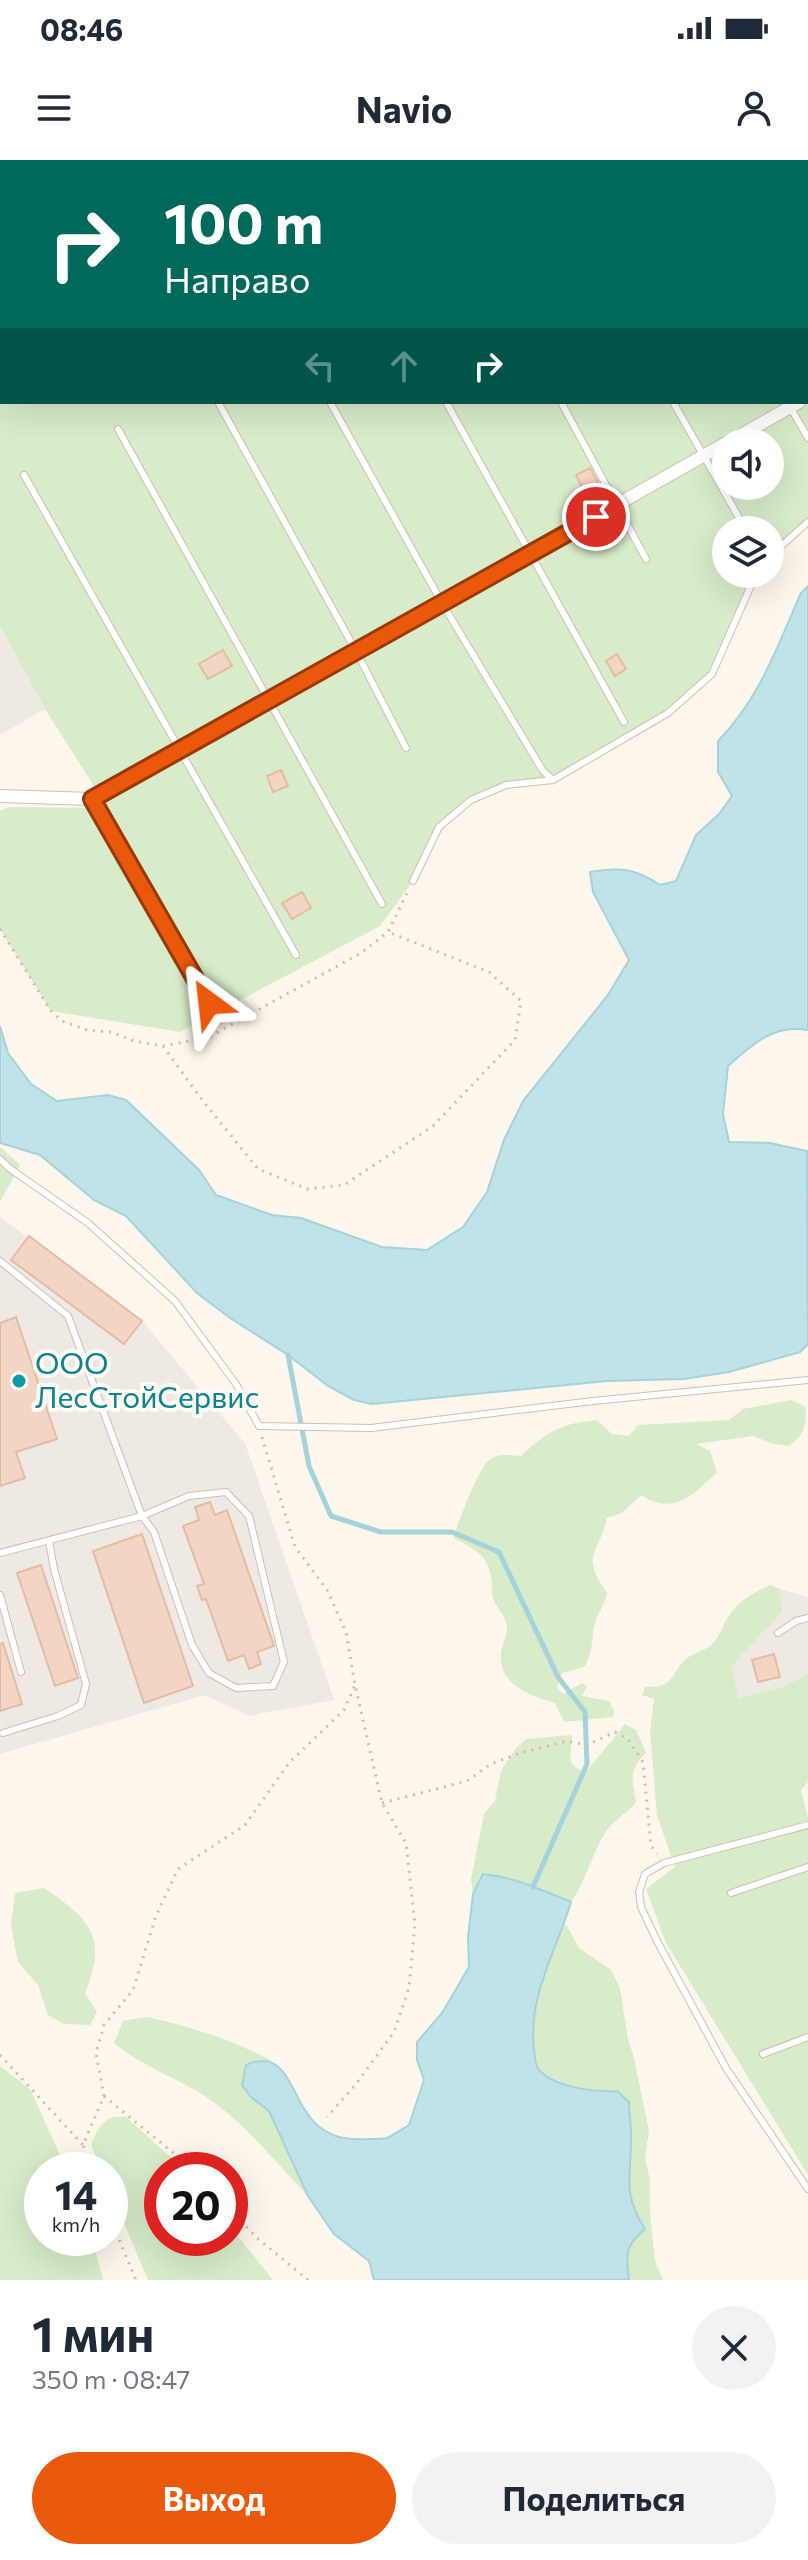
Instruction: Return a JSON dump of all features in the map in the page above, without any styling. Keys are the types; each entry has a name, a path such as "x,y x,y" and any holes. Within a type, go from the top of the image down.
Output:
{"street":[{"path":"752,428 792,404"},
{"path":"0,796 92,799 712,451"}],"lane":[{"path":"219,404 406,748"},
{"path":"331,404 442,603 543,771 553,780"},
{"path":"447,404 624,722"},
{"path":"562,404 646,559"},
{"path":"674,404 738,516"},
{"path":"792,404 808,438"},
{"path":"118,429 382,904"},
{"path":"24,475 296,955"},
{"path":"784,543 808,522"},
{"path":"413,881 439,827 471,800 506,785 553,780 668,713 712,674 750,588"},
{"path":"92,799 209,1003"},
{"path":"0,1159 88,1223 175,1301 236,1384 259,1426 371,1428 593,1401 808,1380"},
{"path":"0,1261 68,1316 142,1516 154,1532 192,1645 209,1673 236,1688 273,1686 284,1662 249,1516 226,1492 189,1496 142,1516 0,1553"},
{"path":"3,1733 58,1716 81,1705 86,1684 49,1541"},
{"path":"0,1595 21,1672"},
{"path":"778,1633 796,1621 808,1618"},
{"path":"808,1825 664,1863 645,1874 639,1892 641,1907 726,2068 808,2189"},
{"path":"731,1893 808,1867"},
{"path":"763,2054 808,2037"}],"path":[{"path":"0,929 51,1011 62,1021 87,1030 111,1032 134,1041 163,1046 209,1037 361,953 388,932 413,881"},
{"path":"163,1046 258,1169 308,1189 344,1185 433,1126 515,1040 521,1001 489,972 388,932"},
{"path":"259,1426 295,1547 327,1590 346,1632 382,1803 406,1843 415,1924 409,1988 394,2032 327,2117"},
{"path":"83,2145 104,2096 96,2053 104,2025 133,1990 156,1916 178,1869 245,1825 289,1763 344,1710 355,1685"},
{"path":"382,1803 467,1781 491,1764 520,1753 567,1741 587,1745 615,1732 628,1739 643,1762 651,1846 664,1863"},
{"path":"0,2055 83,2145 86,2152"},
{"path":"104,2096 172,2152"},
{"path":"248,2228 308,2280"},
{"path":"126,2256 136,2280"}],"shaded area":[{"path":"0,626 45,709 0,735"},
{"path":"0,1217 142,1321 245,1443 334,1700 249,1716 205,1695 0,1754"},
{"path":"780,1589 808,1597 808,1673 784,1687 737,1698 732,1664 782,1612"}],"green space":[{"path":"0,404 808,404 808,522 784,543 784,516 712,516 712,588 750,588 712,674 668,713 553,780 506,785 471,800 439,827 413,881 380,926 180,1032 51,1011 0,929 0,811 9,807 99,808 97,791 45,709 0,626"},
{"path":"0,1147 20,1165 0,1202"},
{"path":"791,1400 806,1407 806,1414 801,1433 789,1446 753,1436 696,1444 710,1451 717,1472 700,1488 673,1503 663,1504 641,1495 622,1513 607,1518 593,1562 607,1593 595,1623 589,1656 584,1667 562,1673 557,1687 563,1694 582,1683 587,1686 582,1696 609,1701 614,1711 613,1717 564,1722 555,1703 535,1697 510,1681 501,1664 507,1624 493,1599 488,1566 475,1551 454,1538 468,1497 489,1460 500,1455 521,1456 547,1435 574,1424 597,1420 612,1434 629,1436 638,1425 729,1420 743,1409"},
{"path":"770,1585 780,1589 782,1612 732,1665 738,1698 784,1687 808,1673 808,1782 801,1790 808,1818 808,2175 666,1943 646,1889 675,1867 657,1815 650,1731 654,1699 642,1695 645,1687 666,1684 686,1659 714,1642 738,1605"},
{"path":"625,1724 636,1730 646,1752 636,1765 633,1776 636,1802 605,1833 571,1902 518,1881 484,1874 473,1894 471,1879 484,1814 495,1801 501,1771 515,1749 526,1739 572,1735 571,1762 586,1772"},
{"path":"44,1888 73,1910 91,1932 95,1957 85,1993 97,2012 90,2025 64,2024 48,2015 38,1985 18,1962 11,1925 15,1893"},
{"path":"565,1923 579,1948 611,1970 620,1988 649,2131 645,2158 650,2180 650,2213 655,2261 663,2280 629,2280 628,2252 633,2241 645,2229 632,2203 629,2181 630,2127 617,2091 567,2086 548,2078 534,2058 533,2020 538,1998 551,1954"},
{"path":"147,2017 212,2035 274,2062 258,2059 251,2097 269,2111 308,2196 225,2111 114,2043 123,2021"},
{"path":"0,2066 30,2089 59,2152 24,2152 24,2256 97,2256 103,2280 0,2280"},
{"path":"126,2117 165,2152 144,2152 144,2256 248,2256 248,2249 273,2280 148,2280 128,2233 128,2152 94,2152 91,2144 102,2124 109,2119"}],"water":[{"path":"808,586 808,1030 774,1033 755,1043 728,1066 723,1114 729,1142 770,1143 807,1151 808,1344 800,1352 729,1372 684,1379 607,1381 372,1404 354,1400 328,1386 197,1293 126,1216 94,1200 40,1155 0,1143 0,1026 8,1053 31,1084 57,1101 108,1095 126,1100 199,1170 216,1195 272,1215 301,1218 382,1247 427,1250 463,1227 487,1192 504,1140 523,1101 608,995 629,960 593,892 590,872 626,870 660,885 676,881 696,835 719,814 732,796 718,772 718,741 756,690 801,593"},
{"path":"483,1874 517,1881 571,1902 535,2010 536,2065 557,2082 588,2090 617,2091 629,2102 630,2194 645,2229 633,2241 628,2252 629,2280 374,2280 369,2261 334,2234 308,2196 269,2111 251,2097 242,2085 246,2065 268,2062 283,2072 311,2119 332,2135 349,2139 385,2138 409,2125 424,2080 417,2060 417,2042 442,2013 469,1967 468,1937 473,1894"}],"building":[{"path":"590,468 599,485 585,493 576,475"},
{"path":"223,650 232,666 208,679 199,664"},
{"path":"617,654 626,669 615,676 606,661"},
{"path":"281,770 288,786 273,792 267,776"},
{"path":"302,892 311,908 292,919 282,903"},
{"path":"29,1236 142,1321 124,1344 11,1260"},
{"name":"ООО ЛесСтойСервис","path":"16,1317 57,1439 16,1452 25,1478 0,1486 0,1323"},
{"path":"210,1502 215,1515 227,1510 274,1646 257,1652 261,1664 249,1669 244,1655 228,1661 206,1599 202,1600 197,1586 204,1584 183,1526 199,1520 195,1507"},
{"path":"142,1534 193,1686 144,1703 93,1551"},
{"path":"41,1565 78,1678 55,1686 17,1573"},
{"path":"3,1643 22,1704 0,1711 0,1644"},
{"path":"774,1654 780,1677 758,1682 752,1660"}],"waterway":[{"path":"288,1355 309,1466 331,1516 381,1532 452,1532 499,1552 558,1677 585,1712 587,1764 533,1887"}],"place":[{"name":"ООО ЛесСтойСервис","path":"19,1381"}],"route":[{"path":"209,1003 92,799 596,517"}]}
